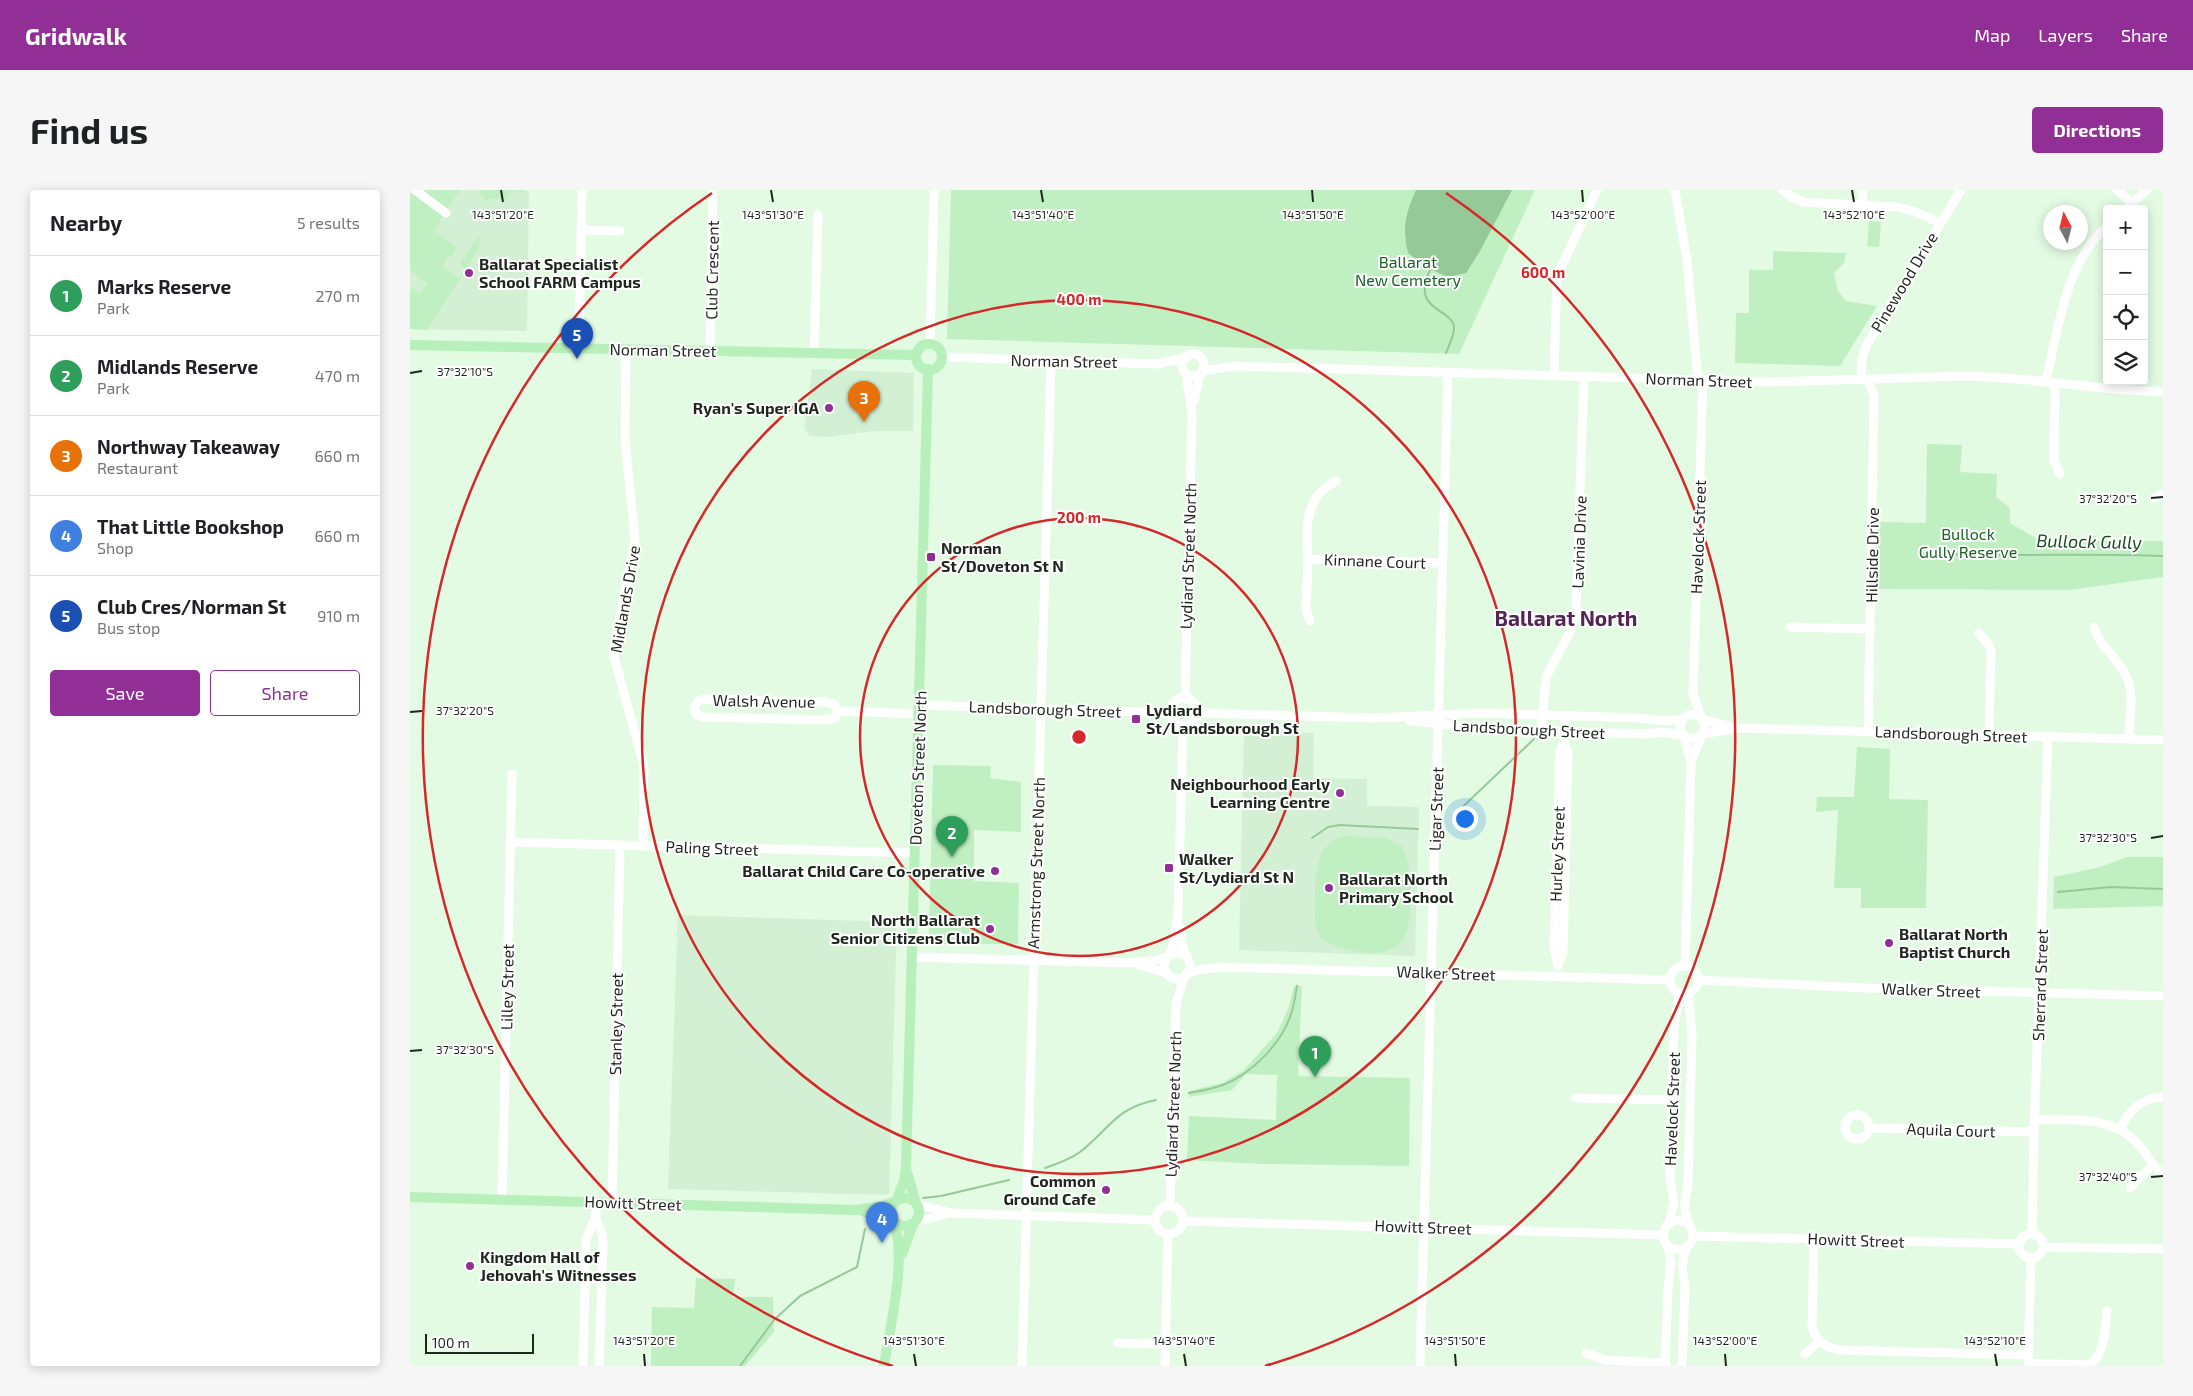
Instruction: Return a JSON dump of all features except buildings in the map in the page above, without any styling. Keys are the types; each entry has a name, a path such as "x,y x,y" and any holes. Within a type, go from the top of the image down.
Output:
{"main road":[{"path":"930,344 937,347 942,357 939,365 928,369 920,366 916,355 919,348 930,344"},
{"name":"Norman Street","path":"410,345 916,355"},
{"name":"Doveton Street North","path":"895,1201 904,1181 906,1166 928,369"},
{"name":"Doveton Street North","path":"906,1166 916,1203"},
{"name":"Howitt Street","path":"410,1198 856,1210 883,1206 895,1201"},
{"path":"884,1366 900,1260 899,1237 890,1211 895,1201 905,1198 916,1203 919,1214 900,1260"},
{"name":"Howitt Street","path":"856,1210 894,1222"},
{"path":"894,1222 903,1226 914,1223"}],"street":[{"path":"415,190 446,213"},
{"path":"579,348 582,190"},
{"name":"Club Crescent","path":"710,351 713,190"},
{"path":"930,344 934,190"},
{"path":"1554,375 1557,276 1597,190"},
{"name":"Havelock Street","path":"1675,190 1687,261 1701,380 1694,694 1702,719"},
{"path":"1782,190 1804,202 1862,204 1906,209 1940,224"},
{"path":"1862,190 1862,204"},
{"name":"Pinewood Drive","path":"1865,380 1861,364 1865,348 1962,190"},
{"path":"2117,190 2128,205"},
{"path":"2130,205 2147,190"},
{"path":"814,353 818,214"},
{"path":"2060,474 2054,460 2051,382 2069,286 2082,258 2103,229"},
{"path":"581,230 620,231"},
{"name":"Midlands Drive","path":"626,349 625,440 636,540 613,653 644,766 643,846"},
{"path":"1194,354 1203,359 1202,372 1193,376 1185,372 1182,364 1185,358 1194,354"},
{"name":"Norman Street","path":"942,357 1156,364 1185,358"},
{"name":"Norman Street","path":"1203,359 1234,366 1701,380 1865,380 1967,376 2163,392"},
{"name":"Armstrong Street North","path":"1022,1366 1051,361"},
{"name":"Norman Street","path":"1156,364 1185,372"},
{"name":"Norman Street","path":"1202,372 1234,366"},
{"name":"Lydiard Street North","path":"1185,372 1192,414 1185,699"},
{"name":"Lydiard Street North","path":"1192,414 1202,372"},
{"name":"Ligar Street","path":"1420,1366 1448,372"},
{"name":"Lavinia Drive","path":"1542,731 1546,677 1570,632 1576,611 1584,376"},
{"name":"Hillside Drive","path":"1865,380 1874,396 1868,731"},
{"name":"Kinnane Court","path":"1310,621 1306,610 1308,524 1312,505 1318,492 1336,481"},
{"path":"2154,498 2163,494"},
{"name":"Kinnane Court","path":"1308,559 1442,563"},
{"path":"1790,627 1870,630"},
{"path":"2094,627 2100,643 2123,670 2129,681 2128,738"},
{"path":"1979,632 1989,644 1991,651 1989,735"},
{"name":"Havelock Street","path":"1683,718 1694,694"},
{"name":"Walsh Avenue","path":"704,699 823,702 835,705 838,711 832,719 804,720 703,717 697,715 694,708 697,702 704,699"},
{"path":"1185,699 1194,703 1198,713 1194,722 1183,726 1174,722 1170,713 1175,702 1185,699"},
{"name":"Landsborough Street","path":"919,709 1041,708 1170,713"},
{"name":"Walsh Avenue","path":"838,711 919,709"},
{"name":"Landsborough Street","path":"1198,713 1438,720 1542,731 1644,734 1664,732 1683,735"},
{"name":"Landsborough Street","path":"1438,720 1482,713 1565,715 1665,721 1683,718"},
{"path":"1685,966 1691,762 1680,727 1683,718 1695,714 1702,719 1705,728 1691,762"},
{"name":"Hurley Street","path":"1558,977 1558,966 1563,951 1568,752 1564,743 1565,715"},
{"name":"Landsborough Street","path":"1702,719 1739,728"},
{"path":"1168,974 1164,964 1173,945 1178,914 1183,726"},
{"name":"Landsborough Street","path":"1702,735 1739,728 2163,740"},
{"path":"1683,735 1694,739 1702,735"},
{"name":"Sherrard Street","path":"2032,1234 2048,736"},
{"name":"Lilley Street","path":"502,1200 512,774"},
{"name":"Paling Street","path":"510,842 915,853"},
{"name":"Stanley Street","path":"612,1203 620,845"},
{"path":"1129,963 1176,978 1186,975 1190,967 1183,948 1178,914"},
{"path":"912,957 1129,963 1152,961 1180,953 1187,958"},
{"name":"Walker Street","path":"1187,958 1222,967"},
{"path":"1685,966 1693,969 1699,980 1696,989 1684,994 1672,988 1670,980 1673,971 1685,966"},
{"name":"Walker Street","path":"1186,975 1196,970 1222,967 1670,980"},
{"name":"Lydiard Street North","path":"1168,974 1176,1003 1170,1206"},
{"name":"Lydiard Street North","path":"1176,1003 1186,975"},
{"name":"Walker Street","path":"1699,980 2163,996"},
{"name":"Havelock Street","path":"1669,1223 1674,1202 1670,1178 1674,1030 1684,994"},
{"name":"Havelock Street","path":"1684,994 1692,1033 1688,1183 1684,1206 1687,1223"},
{"path":"2120,1129 2127,1115 2136,1107 2154,1098 2163,1097"},
{"path":"1576,1098 1673,1100"},
{"path":"2035,1119 2095,1122 2120,1129 2140,1146 2163,1174"},
{"name":"Aquila Court","path":"1869,1128 2034,1132"},
{"path":"2130,1188 2153,1164"},
{"path":"583,1366 586,1239 595,1218 596,1202"},
{"path":"916,1203 951,1213 1155,1220"},
{"path":"1170,1206 1179,1210 1183,1221 1176,1232 1168,1234 1159,1229 1155,1220 1158,1210 1170,1206"},
{"path":"914,1223 951,1213"},
{"path":"595,1218 603,1242 599,1366"},
{"path":"1586,1353 1604,1360 1666,1364 1668,1288 1672,1262 1663,1235 1665,1227 1669,1223 1678,1220 1687,1223 1692,1230 1693,1236 1686,1247 1682,1266 1685,1287 1682,1366"},
{"name":"Howitt Street","path":"1183,1221 1663,1235"},
{"path":"1165,1366 1168,1234"},
{"path":"2032,1234 2040,1237 2044,1247 2040,1255 2031,1258 2022,1254 2019,1244 2023,1237 2032,1234"},
{"name":"Howitt Street","path":"1693,1236 2019,1244"},
{"path":"1814,1239 1812,1326 1814,1334 1819,1341 1827,1346 1841,1350 2086,1364 2093,1362 2099,1354 2107,1311"},
{"path":"1668,1246 1676,1250 1686,1247"},
{"path":"2044,1247 2163,1250"},
{"path":"2028,1361 2031,1258"},
{"path":"1805,1354 1819,1341"},
{"path":"1118,1343 1165,1344"}],"shaded area":[{"name":"Ballarat Specialist School FARM Campus","path":"410,190 529,190 527,331 410,329"},
{"path":"1416,190 1512,190 1480,251 1466,273 1448,277 1428,268 1408,253 1405,228 1409,207"},
{"path":"812,369 914,373 913,431 874,431 829,437 810,436 804,428"},
{"name":"Ballarat North Primary School","path":"1244,731 1314,733 1313,778 1367,779 1367,806 1419,807 1415,956 1239,950"},
{"path":"678,915 897,922 889,1195 668,1189"}],"green space":[{"path":"410,190 424,193 424,190 460,190 434,230 457,248 451,257 448,256 442,266 459,278 465,268 460,264 477,238 480,238 479,249 427,330 410,329 410,291 412,287 419,293 428,284 410,270"},
{"path":"478,190 523,190 523,192 509,191 508,199 488,199 488,203"},
{"name":"Ballarat New Cemetery","path":"951,190 1535,190 1459,354 947,339"},
{"path":"1869,221 1881,222 1879,247 1867,246"},
{"path":"1773,251 1846,253 1844,263 1834,273 1838,291 1846,301 1877,306 1840,366 1735,363 1736,313 1749,313 1749,270 1773,270"},
{"name":"Bullock Gully Reserve","path":"1927,444 1962,445 1960,472 1997,474 1996,497 2010,508 2010,523 2039,540 2163,541 2163,577 2069,590 1877,589 1878,522 1926,523"},
{"path":"1857,747 1890,749 1889,799 1928,800 1926,908 1861,908 1861,888 1834,888 1838,810 1816,812 1817,797 1854,797"},
{"path":"933,765 991,766 990,778 1021,782 1021,832 974,830 974,881 1019,883 1018,944 939,944 929,942"},
{"path":"1342,836 1387,838 1402,846 1407,859 1410,878 1410,917 1408,929 1402,940 1390,950 1371,953 1350,950 1322,940 1318,931 1315,918 1315,898 1316,876 1320,857 1331,842"},
{"path":"2127,857 2163,857 2163,906 2053,909 2054,877 2100,867"},
{"path":"1294,986 1302,986 1298,1076 1410,1078 1409,1166 1262,1164 1187,1160 1189,1116 1276,1120 1277,1075 1246,1074 1232,1090 1189,1097 1189,1091 1222,1083 1243,1071 1277,1033 1288,1009"},
{"path":"696,1278 735,1279 733,1297 773,1297 774,1332 745,1366 651,1366 652,1307 694,1308"}],"waterway":[{"path":"1431,268 1426,282 1425,293 1428,301 1446,315 1454,326 1453,336 1446,353"},
{"name":"Bullock Gully","path":"1924,553 2163,556"},
{"name":"Bullock Gully","path":"1453,816 1534,739"},
{"name":"Bullock Gully","path":"1312,838 1328,827 1340,825 1418,829"},
{"path":"2058,892 2111,887 2163,889"},
{"path":"1189,1093 1223,1085 1244,1074 1254,1066 1272,1048 1285,1028 1290,1017 1297,986"},
{"path":"1045,1168 1067,1160 1080,1152 1131,1108 1156,1100"},
{"path":"923,1198 941,1196 1009,1180"},
{"path":"740,1366 774,1320 800,1296 857,1267 865,1229"}],"place":[{"name":"Ballarat Specialist School FARM Campus","path":"469,273"},
{"name":"Club Cres/Norman St","path":"577,359"},
{"name":"Ryan's Super IGA","path":"829,408"},
{"name":"Northway Takeaway","path":"864,422"},
{"name":"Norman St/Doveton St N","path":"931,557"},
{"name":"Lydiard St/Landsborough St","path":"1136,719"},
{"name":"Neighbourhood Early Learning Centre","path":"1340,793"},
{"name":"Midlands Reserve","path":"952,857"},
{"name":"Walker St/Lydiard St N","path":"1169,868"},
{"name":"Ballarat Child Care Co-operative","path":"995,871"},
{"name":"Ballarat North Primary School","path":"1329,888"},
{"name":"North Ballarat Senior Citizens Club","path":"990,929"},
{"name":"Ballarat North Baptist Church","path":"1889,943"},
{"name":"Marks Reserve","path":"1315,1077"},
{"name":"Common Ground Cafe","path":"1106,1190"},
{"name":"That Little Bookshop","path":"882,1243"},
{"name":"Kingdom Hall of Jehovah's Witnesses","path":"470,1266"}],"district":[{"name":"Ballarat North","path":"1566,619"}]}
